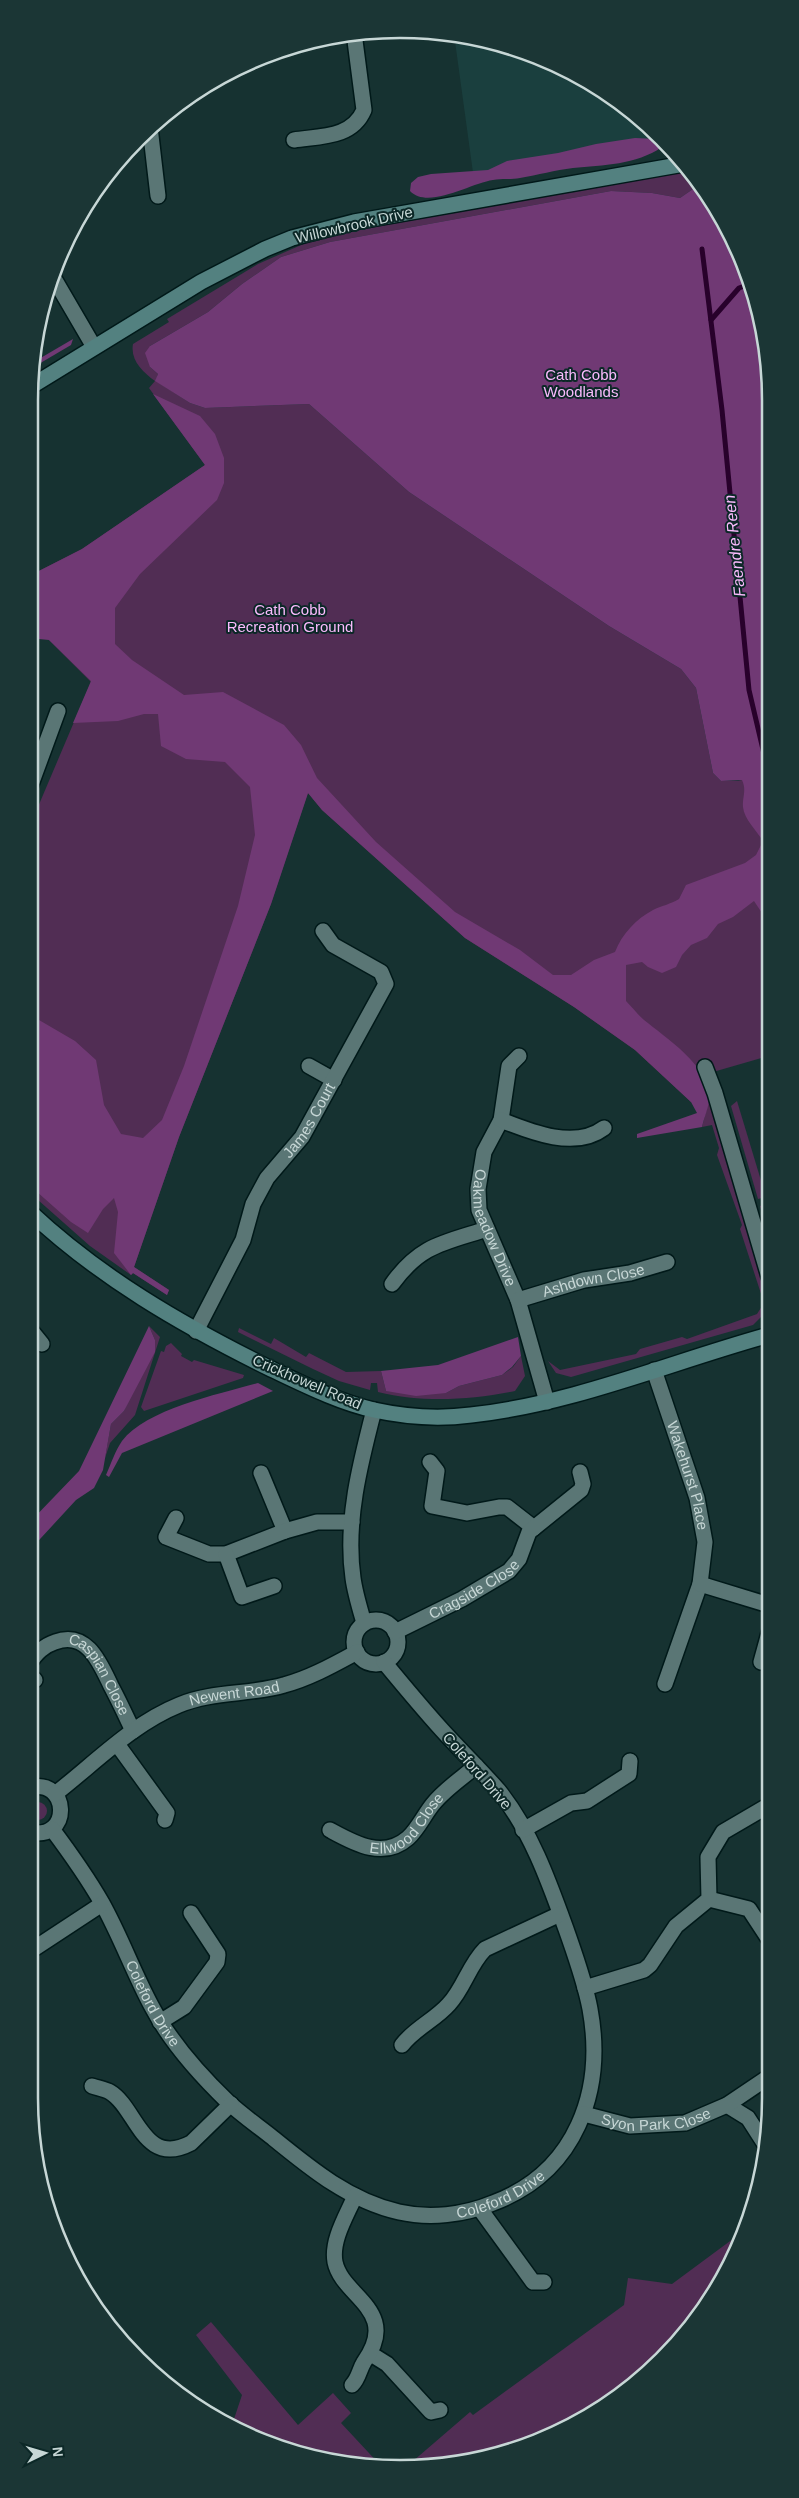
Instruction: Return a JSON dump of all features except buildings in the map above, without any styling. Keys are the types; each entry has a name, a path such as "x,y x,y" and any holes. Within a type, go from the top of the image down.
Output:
{"street":[{"path":"294,140 340,134 360,120 364,110 355,41"},
{"path":"151,137 158,196"},
{"name":"Willowbrook Drive","path":"38,381 201,282 256,253 292,238 354,222 676,165"},
{"path":"57,283 94,347"},
{"path":"38,765 58,711"},
{"name":"James Court","path":"196,1331 243,1240 253,1204 267,1178 302,1138 386,984 381,972 333,945 323,930"},
{"name":"Oakmeadow Drive","path":"519,1056 509,1066 500,1120 484,1152 478,1189 480,1210 486,1229 518,1300 547,1402"},
{"path":"309,1066 334,1080"},
{"path":"705,1067 715,1093 762,1253"},
{"path":"500,1120 538,1134 555,1137 595,1135 604,1128"},
{"name":"Crickhowell Road","path":"38,1219 76,1253 107,1276 196,1331 321,1392 374,1410 436,1417 469,1416 547,1402 762,1337"},
{"path":"392,1284 416,1256 446,1241 486,1229"},
{"name":"Ashdown Close","path":"518,1300 584,1280 630,1273 667,1262"},
{"path":"38,1339 42,1344"},
{"name":"Wakehurst Place","path":"654,1370 697,1498 705,1542 700,1584 665,1684"},
{"path":"364,1623 353,1578 352,1522 358,1475 374,1410"},
{"path":"430,1462 438,1471 432,1506 467,1513 499,1507 507,1508 534,1528"},
{"name":"Cragside Close","path":"395,1632 462,1599 509,1571 519,1559 529,1532 581,1490 583,1484 580,1472"},
{"path":"261,1473 285,1531"},
{"path":"176,1518 166,1537 209,1554 226,1554 285,1531 317,1522 352,1522"},
{"path":"226,1554 242,1597 274,1586"},
{"path":"700,1584 762,1603"},
{"path":"374,1620 382,1621 388,1624 395,1632 397,1644 395,1652 384,1662 372,1664 365,1661 357,1652 354,1639 356,1632 364,1623 374,1620"},
{"name":"Caspian Close","path":"38,1652 61,1639 72,1638 80,1642 97,1657 133,1731"},
{"name":"Newent Road","path":"55,1794 133,1731 158,1715 191,1701 283,1686 325,1670 357,1652"},
{"name":"Coleford Drive","path":"52,1829 82,1870 102,1904 160,2022 196,2070 231,2104 314,2171 355,2196 381,2206 415,2215 454,2214 480,2209 504,2200 536,2179 562,2153 584,2114 592,2080 595,2056 585,1988 542,1866 523,1830 500,1793 442,1730 384,1662"},
{"path":"117,1744 167,1813 165,1820"},
{"path":"523,1830 571,1804 587,1801 629,1774 630,1761"},
{"name":"Ellwood Close","path":"330,1830 368,1848 382,1849 398,1845 409,1837 436,1800 476,1766"},
{"path":"38,1786 41,1786 55,1794 61,1809 60,1817 52,1829 45,1833 38,1833"},
{"path":"709,1899 708,1857 723,1832 762,1809"},
{"path":"709,1899 748,1909 762,1929"},
{"path":"585,1988 644,1970 650,1965 676,1926 709,1899"},
{"path":"38,1946 102,1904"},
{"path":"160,2022 184,2007 217,1962 218,1954 191,1913"},
{"path":"402,2045 410,2034 448,2005 477,1958 485,1949 560,1914"},
{"name":"Syon Park Close","path":"584,2114 630,2126 685,2124 727,2105 762,2081"},
{"path":"92,2086 111,2092 126,2108 140,2133 151,2142 165,2148 183,2147 191,2143 231,2104"},
{"name":"Syon Park Close","path":"727,2105 748,2118 759,2136"},
{"path":"352,2385 358,2379 363,2364 371,2354 375,2330 368,2305 338,2272 335,2261 336,2241 355,2196"},
{"path":"480,2209 533,2282 544,2282"},
{"path":"371,2354 387,2364 431,2412 440,2410"}],"shaded area":[{"path":"455,42 470,44 516,57 560,75 581,86 620,112 656,145 474,180"}],"green space":[{"path":"635,138 650,139 660,148 630,161 566,169 517,179 493,180 438,197 427,198 418,196 410,191 411,183 418,177 431,174 488,170 507,161 558,153 596,144"},
{"name":"Cath Cobb Recreation Ground","path":"681,172 694,189 680,198 652,193 611,191 330,242 281,257 242,284 208,312 150,346 150,367 158,374 156,381 190,403 205,408 309,404 409,492 609,626 681,669 696,688 713,773 721,781 738,781 762,775 762,1058 713,1072 691,1102 635,1050 574,1007 465,938 322,810 308,793 271,904 179,1137 134,1267 169,1290 167,1295 133,1273 131,1275 90,1246 38,1200 38,807 91,682 49,640 38,605 38,571 82,549 205,465 149,388 155,381 142,370 135,360 133,344 169,322 167,319 258,264 308,242 369,228"},
{"name":"Cath Cobb Woodlands","path":"693,189 724,239 742,283 755,329 761,376 762,840 744,811 744,787 742,780 721,781 713,773 696,688 681,669 609,626 409,492 309,404 205,408 190,403 155,381 158,374 150,367 145,353 150,346 208,312 242,284 281,257 330,242 611,191 652,193 680,198"},
{"path":"73,339 71,345 40,364 40,358"},
{"name":"Cath Cobb Woodlands","path":"153,394 200,416 215,434 224,458 224,483 217,500 140,574 115,608 115,644 132,660 184,695 223,692 284,725 301,745 317,778 376,842 455,912 520,950 553,975 571,975 594,960 615,952 630,928 653,910 679,899 686,885 745,863 756,855 762,843 762,913 754,901 733,917 718,924 707,938 691,945 682,955 676,967 662,973 642,962 626,965 626,1001 642,1018 675,1045 696,1066 704,1077 709,1101 702,1127 637,1138 637,1134 697,1113 691,1102 635,1050 574,1007 465,938 322,810 308,793 271,904 179,1137 134,1267 169,1290 167,1295 133,1273 131,1275 114,1253 118,1212 114,1198 103,1209 88,1233 71,1222 38,1193 38,1020 75,1041 96,1060 104,1105 121,1134 143,1138 162,1120 184,1066 238,906 255,835 250,787 225,762 186,759 161,746 158,714 144,714 118,721 73,723 91,681 49,640 38,639 38,571 82,549 205,465"},
{"path":"709,1100 762,1281 762,1297 740,1229 742,1225 717,1155 719,1148 712,1125 702,1127"},
{"path":"737,1101 762,1184 762,1198 758,1199 731,1106"},
{"path":"762,1306 761,1317 753,1325 571,1377 556,1373 548,1361 560,1370 636,1354 640,1349 682,1337 687,1339 757,1314"},
{"path":"149,1326 160,1337 135,1415 110,1443 105,1458 111,1424 124,1411 155,1340"},
{"path":"149,1326 155,1340 155,1352 124,1411 111,1424 103,1470 94,1488 76,1500 38,1541 38,1514 79,1471"},
{"path":"239,1328 271,1344 274,1338 306,1357 309,1353 346,1372 381,1371 386,1391 446,1393 459,1386 502,1375 513,1367 521,1356 525,1376 515,1391 464,1398 412,1398 378,1392 377,1383 371,1383 370,1390 339,1381 238,1332"},
{"path":"518,1337 521,1356 502,1375 459,1386 446,1393 416,1396 386,1391 381,1371 438,1365"},
{"path":"171,1343 182,1354 181,1356 192,1362 194,1360 244,1375 243,1378 144,1411 141,1407 161,1351 164,1352 166,1346"},
{"path":"258,1383 273,1391 122,1453 109,1477 106,1475 122,1441 133,1430 148,1420 185,1404"},
{"path":"38,1802 47,1811 44,1817 38,1820"},
{"path":"733,2239 713,2280 687,2319 638,2371 620,2386 560,2423 516,2441 470,2454 414,2460 470,2412 473,2415 624,2305 628,2278 672,2284"},
{"path":"211,2322 298,2425 333,2393 351,2413 341,2423 375,2460 329,2454 306,2448 261,2433 234,2420 242,2395 196,2335"}],"waterway":[{"name":"Faendre Reen","path":"702,249 722,410 749,690 762,745"},
{"name":"Faendre Reen","path":"711,320 739,288 743,286"}]}
